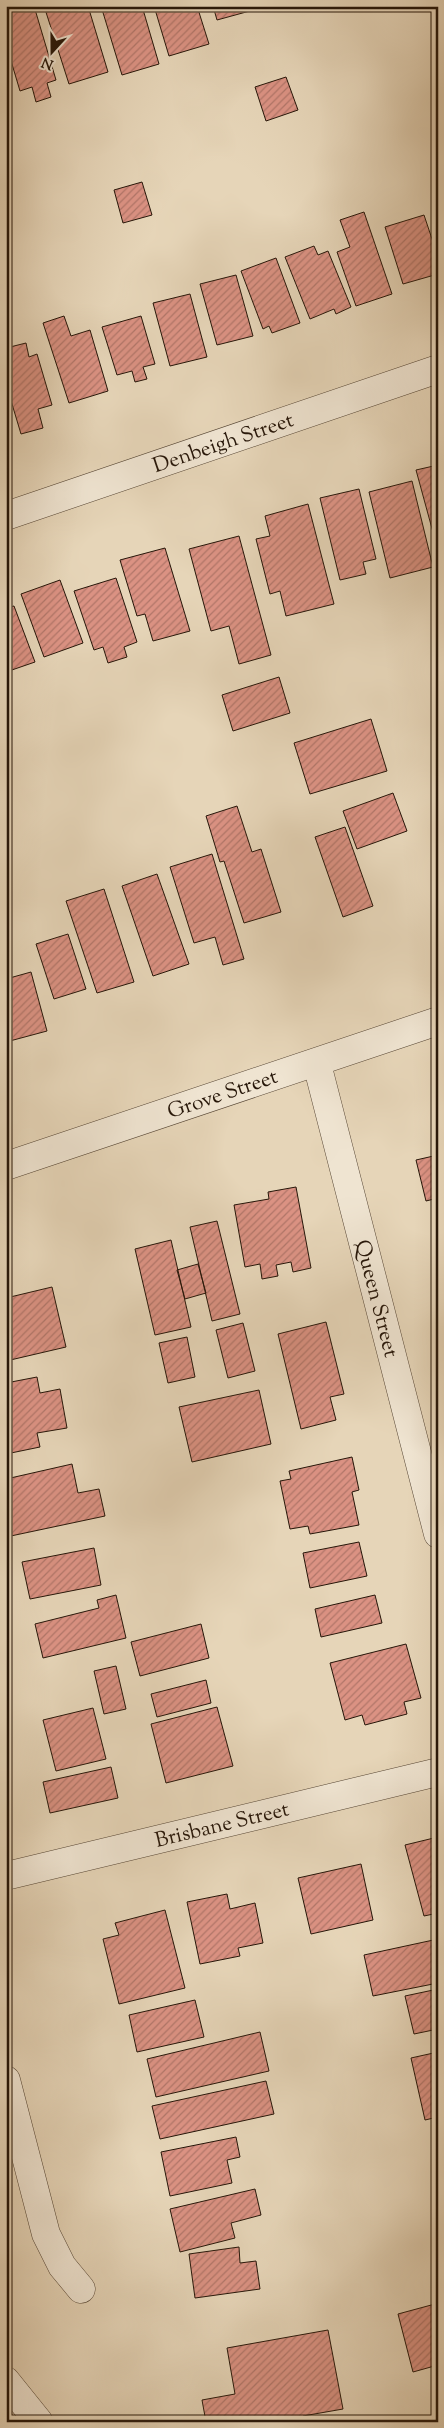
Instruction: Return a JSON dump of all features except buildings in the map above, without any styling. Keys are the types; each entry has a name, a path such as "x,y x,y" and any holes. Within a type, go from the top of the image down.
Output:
{"street":[{"name":"Denbeigh Street","path":"6,516 438,369"},
{"name":"Grove Street","path":"6,1166 317,1064 438,1021"},
{"name":"Queen Street","path":"317,1064 438,1534"},
{"name":"Brisbane Street","path":"6,1876 438,1772"},
{"path":"6,2080 46,2234 62,2266 81,2289"},
{"path":"6,2381 39,2422"}]}
